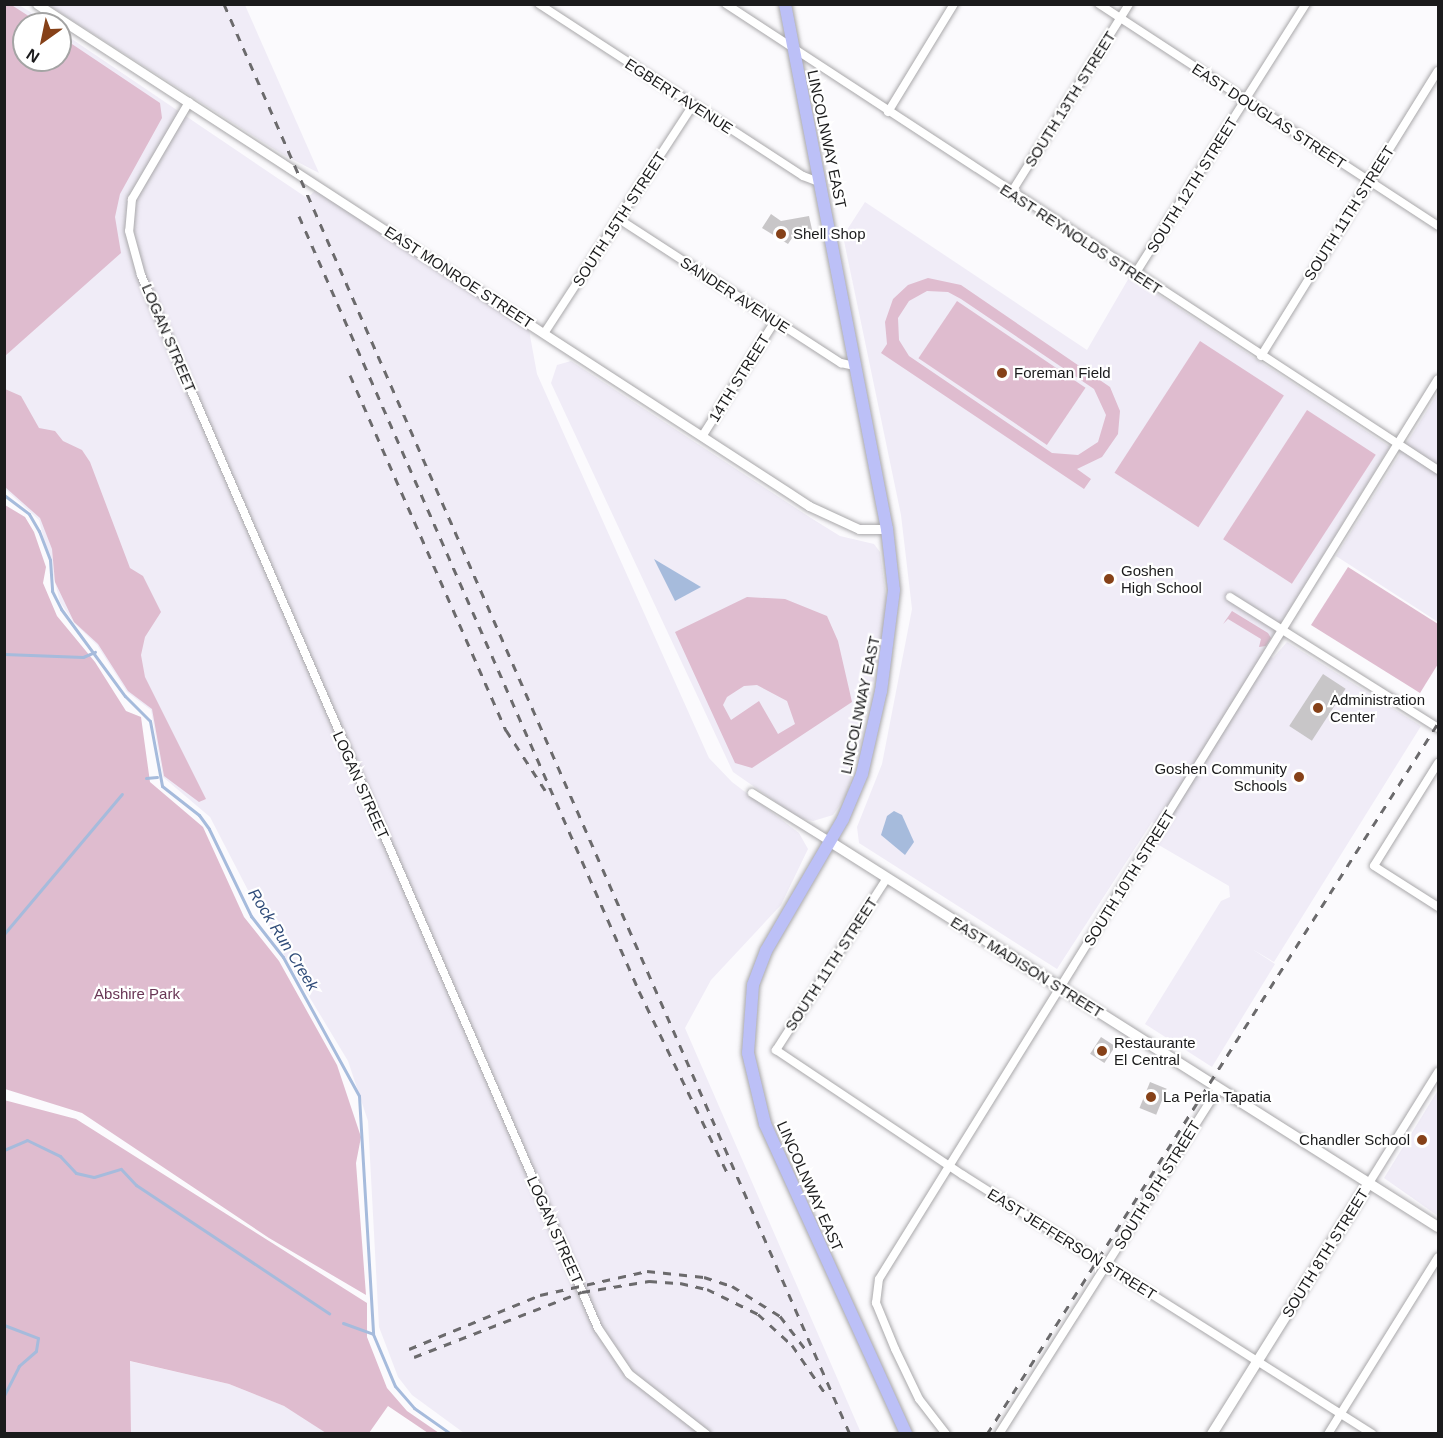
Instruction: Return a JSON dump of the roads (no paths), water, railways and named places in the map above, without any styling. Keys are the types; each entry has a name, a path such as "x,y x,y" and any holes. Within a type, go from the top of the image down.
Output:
{"highway":[{"name":"LINCOLNWAY EAST","path":"785,4 887,529 894,590 881,691 857,788 829,841 775,930 759,968 748,1019 750,1072 765,1124 906,1434"}],"main road":[{"name":"EAST MADISON STREET","path":"829,841 1438,1227"},
{"name":"SOUTH 8TH STREET","path":"1212,1434 1369,1183"}],"street":[{"name":"EAST MONROE STREET","path":"37,4 832,519 859,529 887,529"},
{"name":"EGBERT AVENUE","path":"539,4 803,176 821,183"},
{"name":"EAST REYNOLDS STREET","path":"726,4 1011,193 1438,470"},
{"path":"888,112 954,4"},
{"name":"EAST DOUGLAS STREET","path":"1099,4 1438,226"},
{"name":"SOUTH 13TH STREET","path":"1011,193 1129,4"},
{"name":"SOUTH 12TH STREET","path":"1136,274 1306,4"},
{"name":"SOUTH 11TH STREET","path":"1261,356 1438,71"},
{"name":"LOGAN STREET","path":"189,102 132,199 129,231 141,274 598,1328 629,1374 706,1434"},
{"name":"SOUTH 15TH STREET","path":"545,333 693,105"},
{"name":"SANDER AVENUE","path":"619,219 841,363 854,366"},
{"name":"14TH STREET","path":"703,435 775,321"},
{"name":"SOUTH 10TH STREET","path":"946,1434 919,1399 895,1349 876,1303 877,1285 1438,379"},
{"path":"1230,597 1438,728"},
{"path":"1438,763 1374,866 1438,907"},
{"path":"752,793 829,841"},
{"name":"SOUTH 11TH STREET","path":"776,1050 887,878"},
{"name":"EAST JEFFERSON STREET","path":"776,1050 950,1165 1371,1434"},
{"name":"SOUTH 8TH STREET","path":"1369,1183 1438,1072"},
{"name":"SOUTH 9TH STREET","path":"999,1434 1219,1088"},
{"path":"1328,1434 1438,1257"}],"water":[{"path":"654,559 701,587 675,601"},
{"path":"894,811 902,815 914,842 905,855 881,835 887,816"}],"waterway":[{"name":"Rock Run Creek","path":"4,495 29,514 39,531 50,560 52,591 61,609 125,696 150,721 162,786 199,815 209,829 251,916 283,957 359,1096 373,1334 395,1386 414,1408 451,1434"},
{"path":"4,654 83,657 95,652"},
{"path":"146,778 157,777"},
{"path":"4,934 122,794"},
{"path":"4,1150 27,1140 60,1156 76,1173 94,1177 121,1169 136,1185 329,1313"},
{"path":"343,1323 373,1334"},
{"path":"4,1325 38,1338 36,1351 19,1366 4,1395"}],"railway":[{"path":"224,4 850,1434"},
{"path":"299,216 639,991 729,1176"},
{"path":"350,375 506,730 545,790"},
{"path":"987,1434 1438,723"},
{"path":"409,1349 540,1295 647,1271 704,1277 732,1286 780,1316 806,1350"},
{"path":"414,1357 582,1292 649,1281 680,1283 707,1289 758,1314 792,1345 825,1393"}],"place":[{"name":"Shell Shop","path":"781,234"},
{"name":"Foreman Field","path":"1002,373"},
{"name":"Goshen High School","path":"1109,579"},
{"name":"Administration Center","path":"1318,708"},
{"name":"Goshen Community Schools","path":"1299,777"},
{"name":"Restaurante El Central","path":"1102,1051"},
{"name":"La Perla Tapatia","path":"1151,1097"},
{"name":"Chandler School","path":"1422,1140"}],"park label":[{"name":"Abshire Park","path":"137,994"}]}
